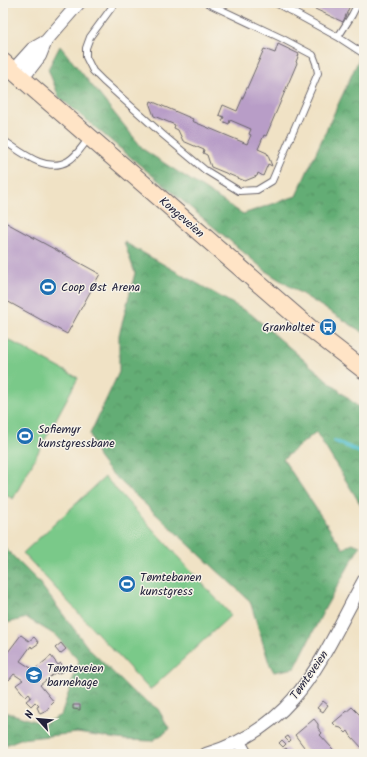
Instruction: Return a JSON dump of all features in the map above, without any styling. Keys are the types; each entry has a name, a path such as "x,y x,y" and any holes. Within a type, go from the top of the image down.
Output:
{"main road":[{"name":"Kongeveien","path":"13,70 311,329 364,370"}],"street":[{"path":"13,70 32,49 46,41 79,3"},
{"name":"Tømteveien","path":"206,754 238,742 262,728 288,705 304,687 320,663 364,581"},
{"path":"238,742 246,754"}],"lane":[{"path":"115,3 90,37 86,48 86,57 93,71 150,124 205,170 239,191 257,190 272,181 318,73 316,63 313,55 207,3"},
{"path":"276,3 338,37 364,54"},
{"path":"338,37 358,3"},
{"path":"3,140 32,158 43,163 57,165 63,164 72,158 90,137"}],"green space":[{"path":"60,46 144,150 243,214 296,196 364,48 364,333 267,272 59,97 48,69"},
{"path":"124,242 251,314 364,412 364,510 316,432 283,459 343,549 352,543 360,546 324,610 295,668 274,672 269,663 250,601 107,469 98,457 90,434 119,372 119,335 135,273"},
{"name":"Sofiemyr kunstgressbane","path":"3,337 78,378 13,499 3,493"},
{"name":"Tømtebanen kunstgress","path":"105,477 231,615 150,690 23,553"},
{"path":"3,546 38,581 89,649 133,692 158,709 169,728 166,732 152,741 125,740 77,733 20,739 3,746 3,711 43,724 61,715 79,661 55,635 27,618 3,624"}],"building":[{"path":"302,3 351,3 343,22"},
{"path":"278,44 299,54 297,63 266,136 264,135 258,149 267,153 272,166 268,164 263,176 258,173 257,176 245,181 211,167 207,155 203,153 204,150 183,141 178,130 174,128 175,125 154,116 150,105 151,101 193,119 192,121 247,144 251,135 249,134 251,129 230,120 229,124 222,121 224,117 219,115 223,105 237,111 264,49 275,53"},
{"name":"Coop Øst Arena","path":"3,221 100,274 67,334 3,299"},
{"name":"Tømteveien barnehage","path":"21,635 29,641 34,637 39,643 32,648 31,646 20,661 34,670 51,656 58,665 61,663 64,671 57,674 56,672 40,685 54,702 47,709 47,711 40,714 37,707 39,706 35,702 31,706 26,701 31,697 29,694 26,697 16,685 23,680 14,674 9,680 3,676 5,672 3,671 3,648 8,652"},
{"path":"61,643 66,649 60,654 55,648"},
{"path":"323,701 328,705 323,712 317,708"},
{"path":"73,705 80,705 80,710 73,709"},
{"path":"352,707 364,719 364,750 348,731 346,733 333,723"},
{"path":"314,719 322,733 320,735 336,754 310,754 295,735"},
{"path":"288,736 291,740 289,742 285,738"},
{"path":"282,740 286,744 283,747 279,743"},
{"path":"286,748 290,754 278,754"}],"waterway":[{"path":"335,441 364,454"}],"place":[{"name":"Coop Øst Arena","path":"48,287"},
{"name":"Granholtet","path":"328,327"},
{"name":"Sofiemyr kunstgressbane","path":"25,436"},
{"name":"Tømtebanen kunstgress","path":"127,584"},
{"name":"Tømteveien barnehage","path":"34,675"}]}
